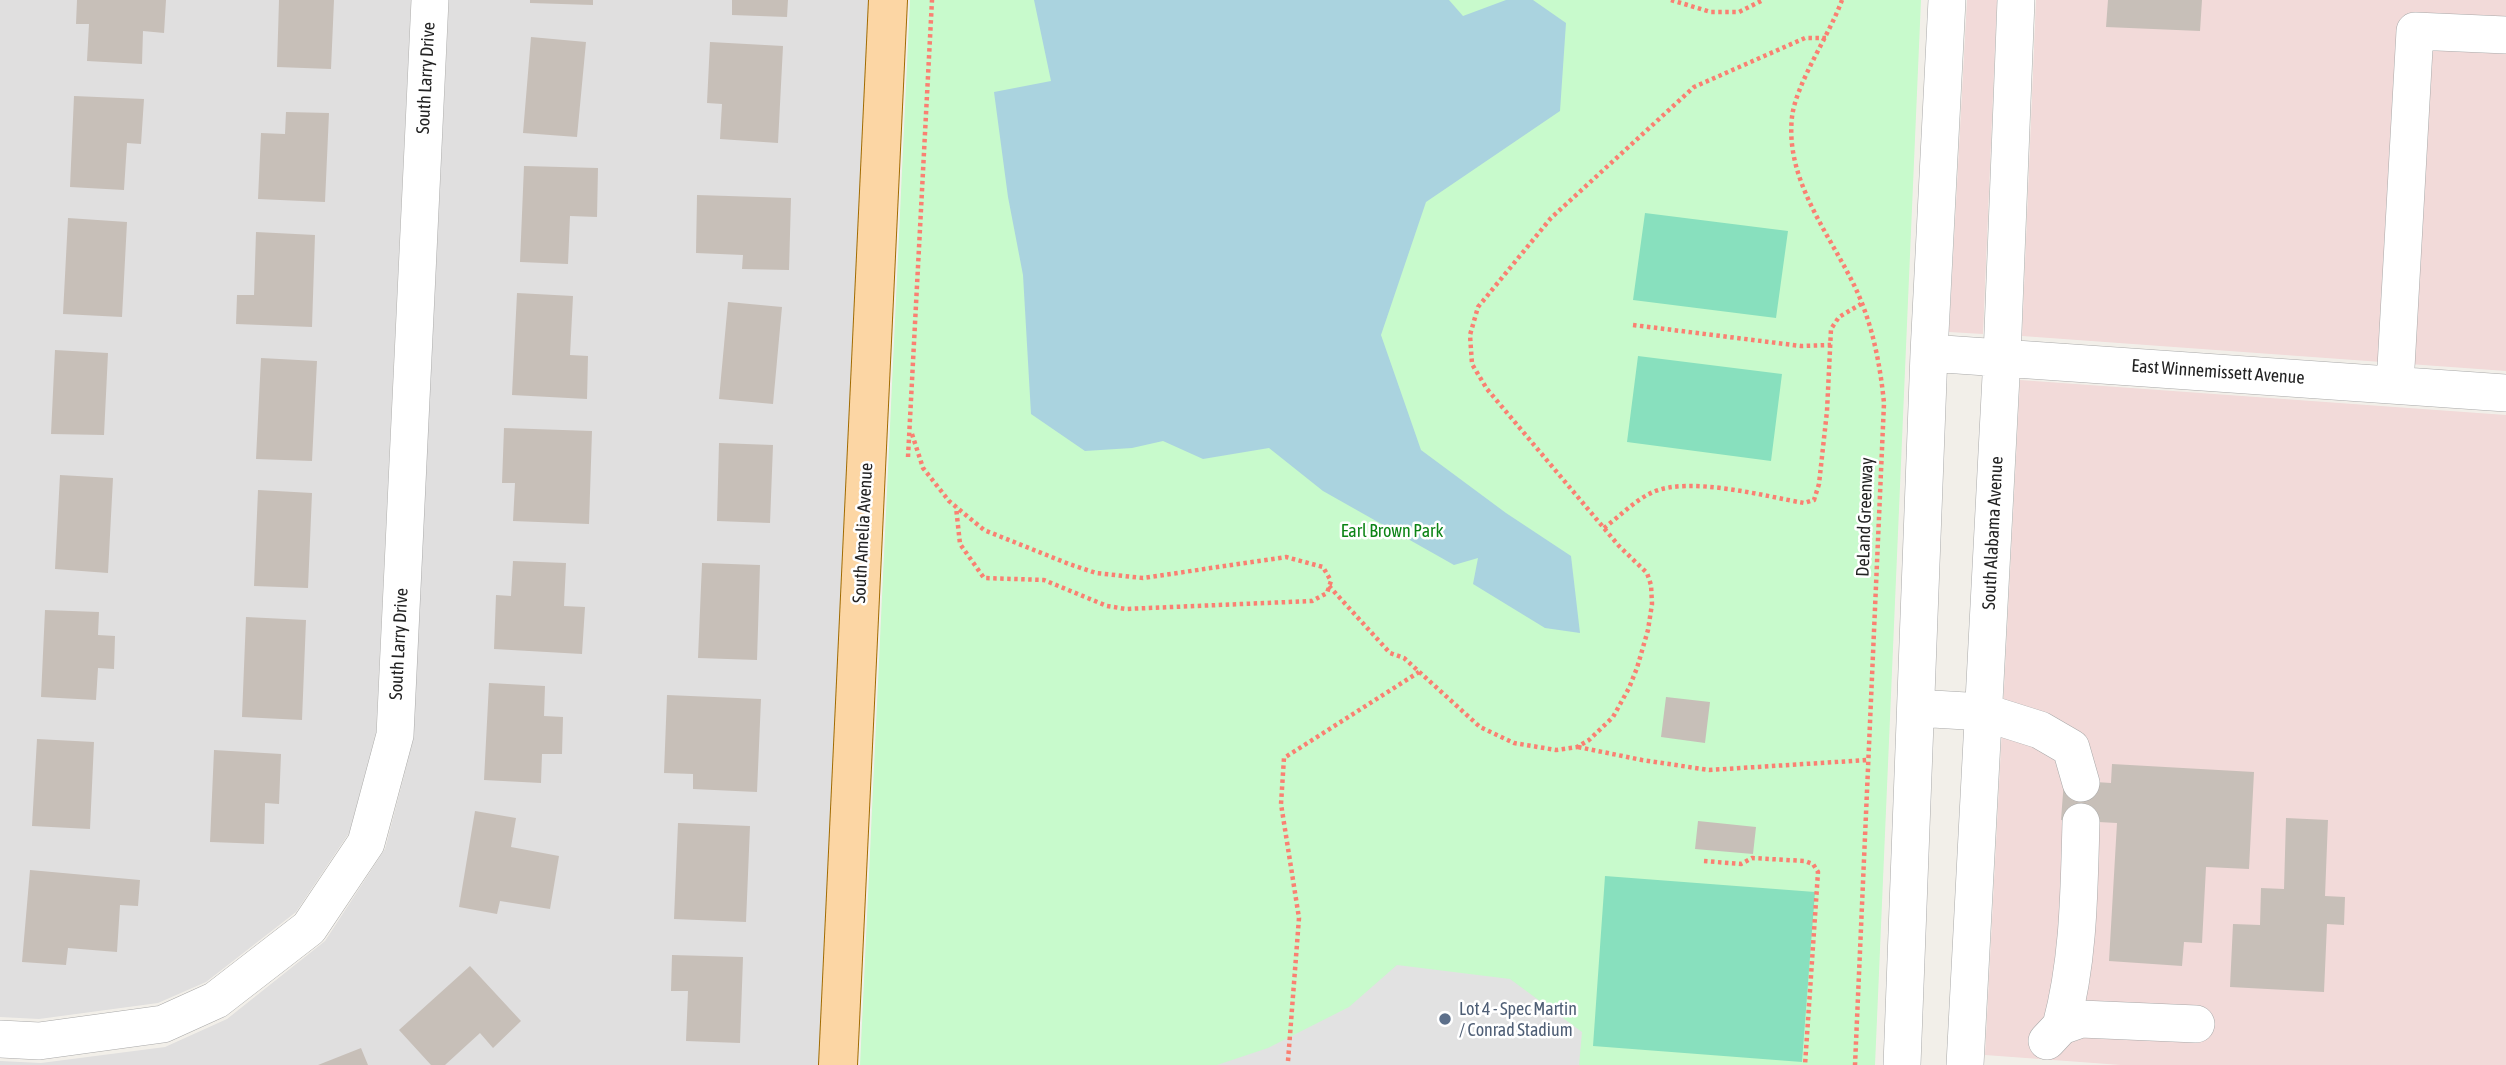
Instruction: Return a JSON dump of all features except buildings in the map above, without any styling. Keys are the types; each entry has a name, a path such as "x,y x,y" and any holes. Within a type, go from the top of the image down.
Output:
{"main road":[{"name":"South Amelia Avenue","path":"838,1065 888,0"}],"street":[{"name":"South Larry Drive","path":"0,1039 39,1041 163,1024 216,1000 309,928 366,843 395,735 430,0"},
{"path":"1902,1065 1929,353 1947,0"},
{"name":"South Alabama Avenue","path":"1965,1065 2002,357 2016,0"},
{"path":"2395,385 2415,31 2506,35"},
{"name":"East Winnemissett Avenue","path":"1929,353 2506,393"},
{"path":"1916,708 1983,712 2040,730 2071,748 2081,783"},
{"path":"2081,822 2079,909 2071,990 2052,1035 2081,1019 2196,1024"}],"path":[{"path":"932,0 910,430 923,468 949,501 957,507 984,530 1096,573 1143,578 1286,557 1323,567 1331,580 1327,593 1312,601 1125,609 1107,607 1044,580 984,578 960,544 957,507"},
{"path":"1671,0 1689,8 1720,12 1740,12 1763,0"},
{"name":"DeLand Greenway","path":"1842,0 1800,89 1792,114 1790,139 1794,161 1814,212 1855,287 1871,331 1880,369 1884,403 1855,1065"},
{"path":"1577,747 1589,740 1613,717 1629,688 1648,630 1652,604 1651,585 1647,573 1604,528 1487,389 1472,364 1470,335 1478,307 1551,218 1694,87 1805,38 1826,38"},
{"path":"1604,528 1650,493 1671,486 1694,485 1804,503 1814,500 1818,495 1821,472 1831,329 1839,317 1861,304"},
{"path":"1633,325 1801,346 1831,345"},
{"path":"1329,586 1390,653 1404,658 1480,727 1514,743 1556,750 1577,747 1642,761 1709,769 1868,760"},
{"path":"1288,1061 1299,918 1281,804 1284,758 1419,672"},
{"path":"1704,861 1741,864 1752,858 1805,861 1814,864 1818,872 1805,1065"}],"shaded area":[{"path":"0,0 411,0 376,732 349,833 296,912 206,982 158,1003 39,1019 0,1017"},
{"path":"449,0 869,0 819,1065 0,1065 0,1061 41,1063 165,1047 227,1019 325,941 385,849 413,741"},
{"path":"1967,0 1997,0 1983,334 1949,332"},
{"path":"2036,0 2506,0 2506,371 2022,336"},
{"path":"2020,380 2506,415 2506,1065 2121,1065 1985,1055"},
{"name":"Lot 4 - Spec Martin / Conrad Stadium","path":"1397,965 1510,979 1582,1032 1579,1065 1217,1065 1268,1048 1349,1007"}],"green space":[{"name":"Earl Brown Park","path":"910,0 1921,0 1875,1065 860,1065"},
{"path":"1645,213 1788,231 1776,318 1633,300"},
{"path":"1638,356 1782,374 1771,461 1627,442"},
{"path":"1605,876 1815,892 1802,1062 1593,1046"}],"water":[{"path":"1034,0 1449,0 1463,16 1506,0 1533,0 1566,23 1560,111 1426,202 1381,335 1421,450 1506,513 1571,556 1580,633 1545,628 1473,584 1478,558 1454,565 1323,491 1269,448 1203,459 1163,441 1132,448 1085,451 1031,414 1023,275 1008,197 994,92 1051,81"}],"place":[{"name":"Lot 4 - Spec Martin / Conrad Stadium","path":"1445,1019"}]}
